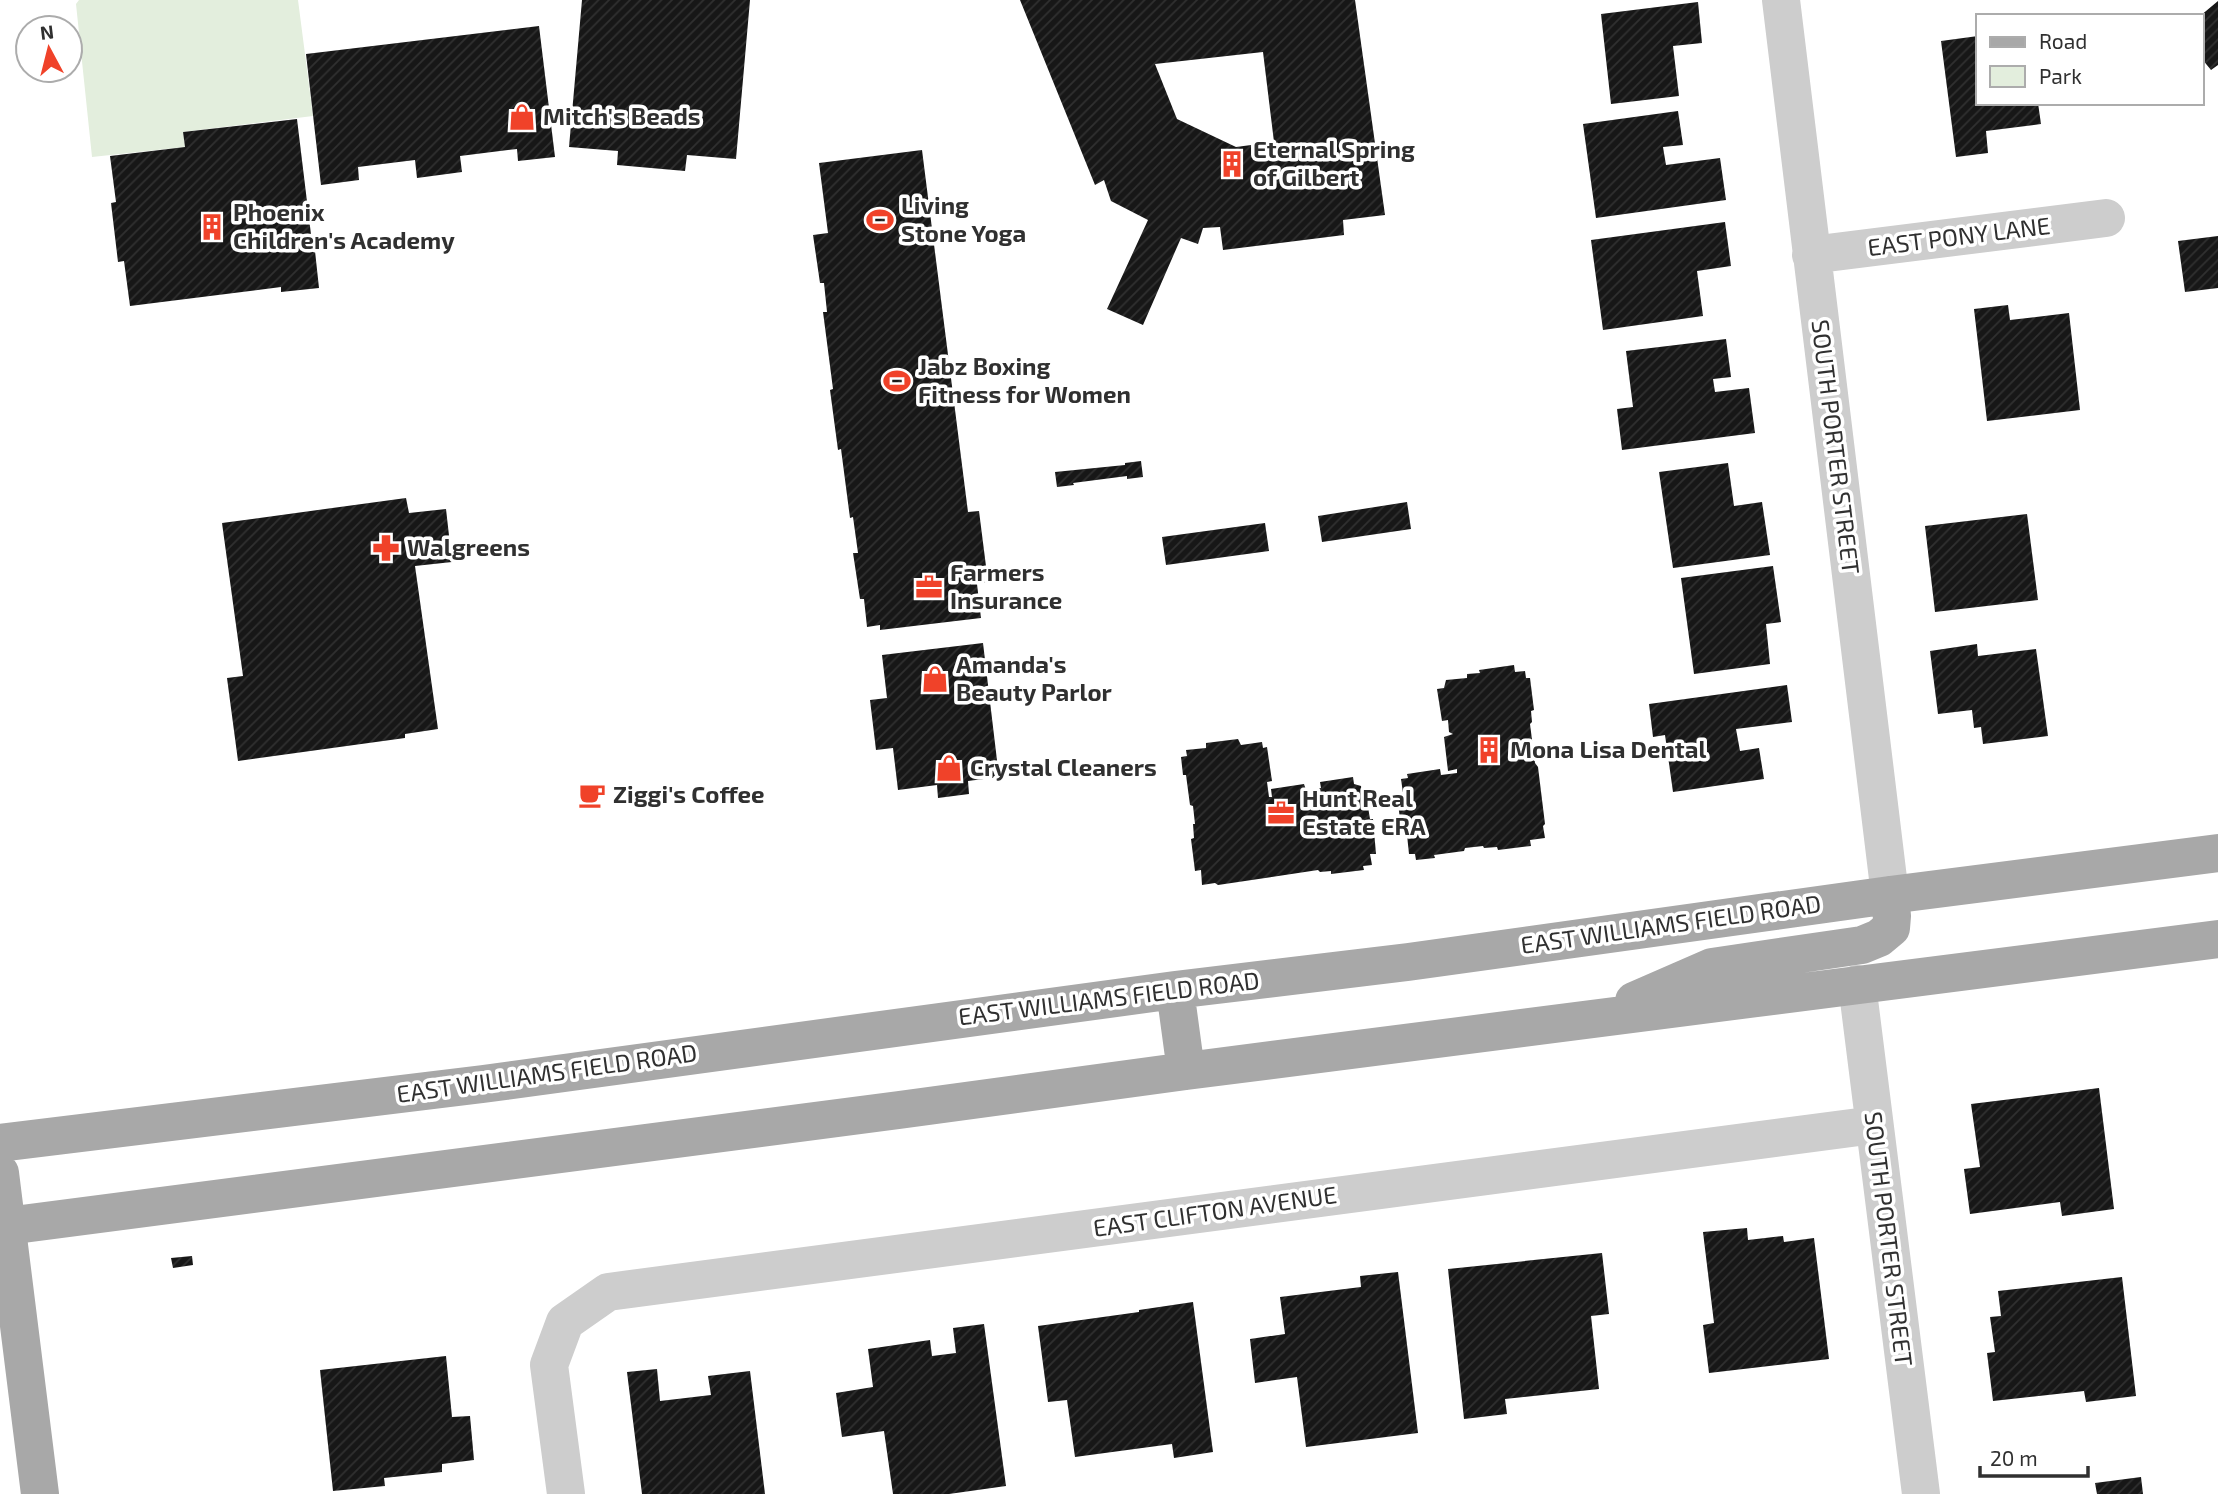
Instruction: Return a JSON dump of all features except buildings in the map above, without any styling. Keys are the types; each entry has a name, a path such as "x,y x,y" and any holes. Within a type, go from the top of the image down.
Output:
{"main road":[{"name":"EAST WILLIAMS FIELD ROAD","path":"0,1143 495,1082 2218,853"},
{"path":"1590,1019 1712,967 1862,945 1879,938 1891,928 1890,895"},
{"path":"3,1226 2218,939"},
{"path":"1175,990 1186,1071"},
{"path":"0,1173 3,1226 40,1494"}],"street":[{"name":"SOUTH PORTER STREET","path":"1781,0 1890,895"},
{"name":"EAST PONY LANE","path":"1811,255 2106,218"},
{"name":"SOUTH PORTER STREET","path":"1857,984 1921,1494"},
{"name":"EAST CLIFTON AVENUE","path":"566,1494 549,1365 565,1321 608,1292 1874,1125"}],"green space":[{"path":"79,0 298,0 313,116 183,132 185,147 92,157 84,80 84,14 77,14 76,4"}],"place":[{"name":"Mitch's Beads","path":"522,117"},
{"name":"Eternal Spring of Gilbert","path":"1232,164"},
{"name":"Living Stone Yoga","path":"880,220"},
{"name":"Phoenix Children's Academy","path":"212,227"},
{"name":"Jabz Boxing Fitness for Women","path":"897,381"},
{"name":"Walgreens","path":"386,548"},
{"name":"Farmers Insurance","path":"929,587"},
{"name":"Amanda's Beauty Parlor","path":"935,679"},
{"name":"Mona Lisa Dental","path":"1489,750"},
{"name":"Crystal Cleaners","path":"949,768"},
{"name":"Ziggi's Coffee","path":"592,795"},
{"name":"Hunt Real Estate ERA","path":"1281,813"}]}
